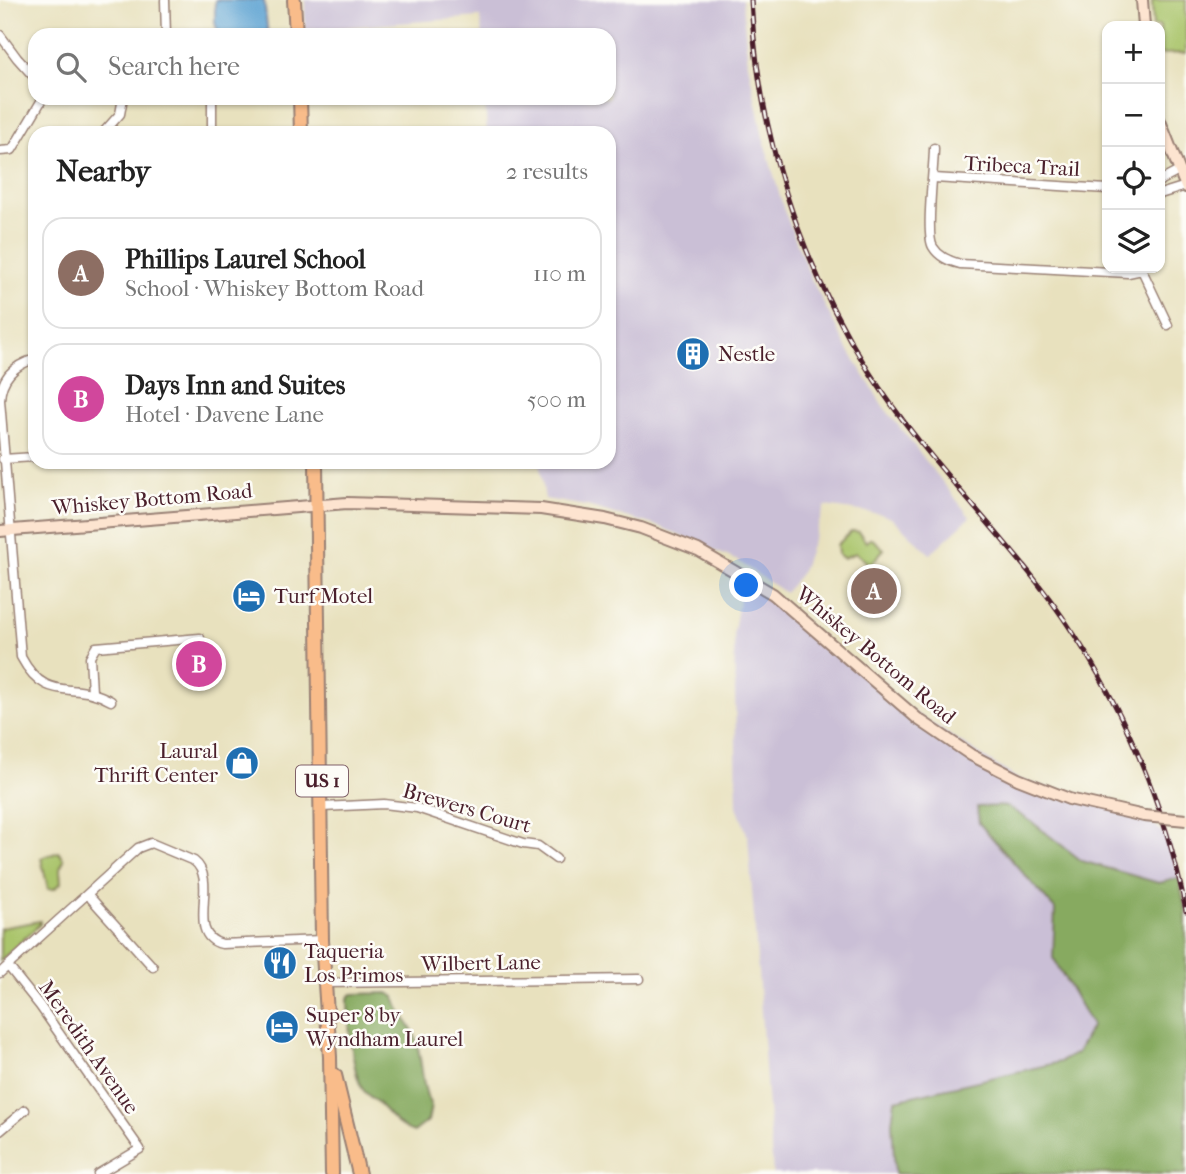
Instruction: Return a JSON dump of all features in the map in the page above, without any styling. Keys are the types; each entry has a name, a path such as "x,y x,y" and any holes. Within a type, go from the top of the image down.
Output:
{"main road":[{"path":"294,0 296,28"},
{"path":"300,105 301,126"},
{"name":"US 1","path":"316,469 322,940 330,1057 332,1174"},
{"name":"US 1","path":"330,1057 359,1174"}],"street":[{"path":"165,0 166,28"},
{"path":"1142,0 1144,21"},
{"path":"0,35 28,70"},
{"path":"0,150 12,150 39,105"},
{"path":"109,126 120,114 122,105"},
{"path":"212,105 212,126"},
{"path":"1165,134 1186,187 1165,193"},
{"path":"934,148 929,239 933,248 950,261 960,264 1102,272"},
{"path":"1165,179 1179,172"},
{"name":"Tribeca Trail","path":"934,178 1102,189"},
{"path":"1144,273 1168,325"},
{"path":"28,362 18,366 4,380 1,391 6,531 21,657 33,675 48,687 92,692 111,701"},
{"path":"3,459 28,457"},
{"name":"Whiskey Bottom Road","path":"6,531 318,504 402,503 549,509 605,519 662,536 709,556 773,594 918,719 971,755 1018,779 1069,799 1144,816 1186,820"},
{"path":"92,692 89,657 96,648 200,638"},
{"name":"Brewers Court","path":"322,807 384,804 417,808 523,844 538,846 556,859"},
{"path":"0,973 144,844 158,845 200,865 204,877 204,926 212,941 222,944 322,940"},
{"path":"88,895 153,967"},
{"name":"Meredith Avenue","path":"8,966 40,1006 140,1149 99,1174"},
{"name":"Wilbert Lane","path":"324,983 639,979"},
{"path":"0,1131 25,1110"}],"shaded area":[{"path":"305,0 742,0 748,63 763,138 784,210 811,279 846,346 883,406 970,517 930,554 893,519 881,514 825,506 802,571 785,593 738,561 661,527 587,506 545,499 540,469 616,469 616,126 487,126 485,105 616,105 616,28 481,28 480,17 305,28"},
{"path":"743,575 895,700 1018,779 1144,816 1167,836 1179,878 1159,883 1082,861 1032,822 1006,806 977,807 979,823 1055,909 1053,958 1092,1024 1077,1053 1060,1062 892,1122 895,1174 773,1174 748,837 737,806 734,632"}],"green space":[{"path":"1152,0 1186,0 1186,53 1165,54 1165,21 1153,21"},
{"path":"852,531 859,532 866,542 871,538 884,549 870,565 856,553 843,558 838,554 837,545"},
{"path":"1006,806 1032,822 1082,861 1159,883 1179,878 1186,912 1186,1174 895,1174 892,1122 895,1100 1060,1062 1077,1053 1092,1025 1053,958 1055,909 979,823 977,807"},
{"path":"59,852 64,860 60,869 61,883 54,889 48,889 41,858"},
{"path":"40,921 40,924 0,961 0,928"},
{"path":"388,993 395,997 415,1036 431,1106 428,1121 414,1132 399,1124 365,1092 358,1078 353,1056 348,998 352,994"}],"water":[{"path":"215,0 264,0 267,28 217,28"}],"railway":[{"path":"751,0 762,97 773,145 802,239 821,284 843,328 887,398 927,451 1036,581 1088,656 1130,737 1148,780 1176,867 1186,911"}],"place":[{"name":"Nestle","path":"693,354"},
{"name":"Phillips Laurel School","path":"874,591"},
{"name":"Turf Motel","path":"249,596"},
{"name":"Days Inn and Suites","path":"199,664"},
{"name":"Laural Thrift Center","path":"242,763"},
{"name":"Taqueria Los Primos","path":"280,963"},
{"name":"Super 8 by Wyndham Laurel","path":"282,1027"}]}
